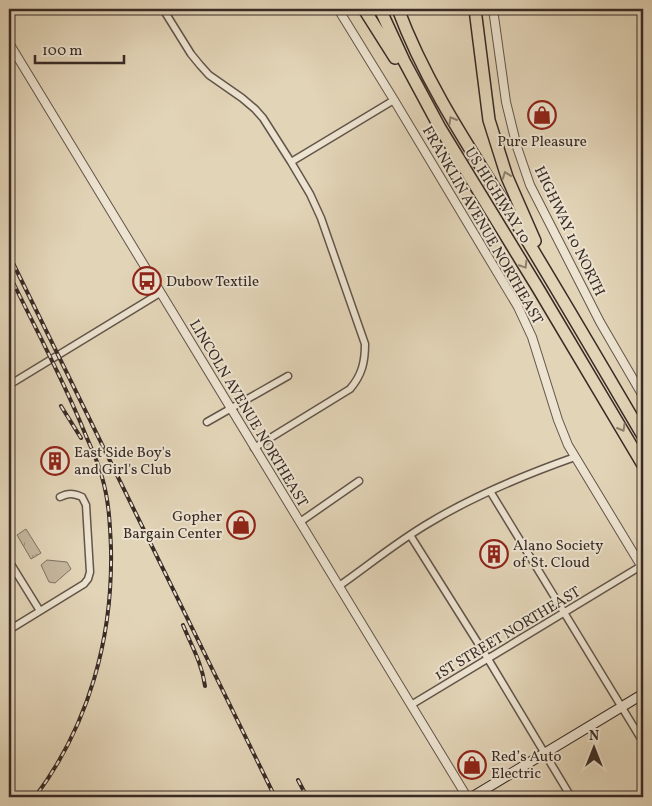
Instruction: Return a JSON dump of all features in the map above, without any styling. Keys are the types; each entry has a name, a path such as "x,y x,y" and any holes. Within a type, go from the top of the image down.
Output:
{"highway":[{"path":"364,9 440,128"},
{"name":"US HIGHWAY 10","path":"380,9 400,54 440,128 643,465"},
{"path":"398,9 413,47 442,102 581,329 643,436"},
{"path":"475,9 488,112 506,177 531,234 581,329"}],"main road":[{"path":"472,797 643,694"}],"street":[{"path":"163,9 200,65 209,75 242,98 254,109 291,162 310,194 321,218 365,344 364,362 358,380 350,389 254,448"},
{"name":"FRANKLIN AVENUE NORTHEAST","path":"338,9 518,306 532,338 562,432 642,568"},
{"name":"HIGHWAY 10 NORTH","path":"493,9 506,102 515,140 530,185 601,324 643,396"},
{"name":"LINCOLN AVENUE NORTHEAST","path":"9,43 467,797"},
{"path":"291,162 394,100"},
{"path":"9,385 160,293"},
{"path":"207,422 288,376"},
{"path":"339,586 410,535 450,511 490,490 575,457"},
{"path":"300,522 359,481"},
{"path":"490,490 643,742"},
{"path":"9,630 84,584 88,579 90,572 86,505 82,497 75,494 60,497"},
{"path":"410,535 488,659 571,797"},
{"path":"9,560 40,611"},
{"name":"1ST STREET NORTHEAST","path":"411,705 642,568"}],"green space":[{"path":"26,529 41,553 31,559 17,535"},
{"path":"47,560 67,562 71,569 55,583 49,582 41,565"}],"railway":[{"path":"9,255 275,797"},
{"path":"9,274 67,391 96,459 106,495 111,539 111,582 108,615 94,679 70,740 54,769 35,797"},
{"path":"61,406 81,438"},
{"path":"183,625 199,662 205,686"},
{"path":"298,780 307,797"}],"place":[{"name":"Pure Pleasure","path":"542,115"},
{"name":"Dubow Textile","path":"147,281"},
{"name":"East Side Boy's and Girl's Club","path":"55,461"},
{"name":"Gopher Bargain Center","path":"241,525"},
{"name":"Alano Society of St. Cloud","path":"494,554"},
{"name":"Red’s Auto Electric","path":"472,765"}]}
